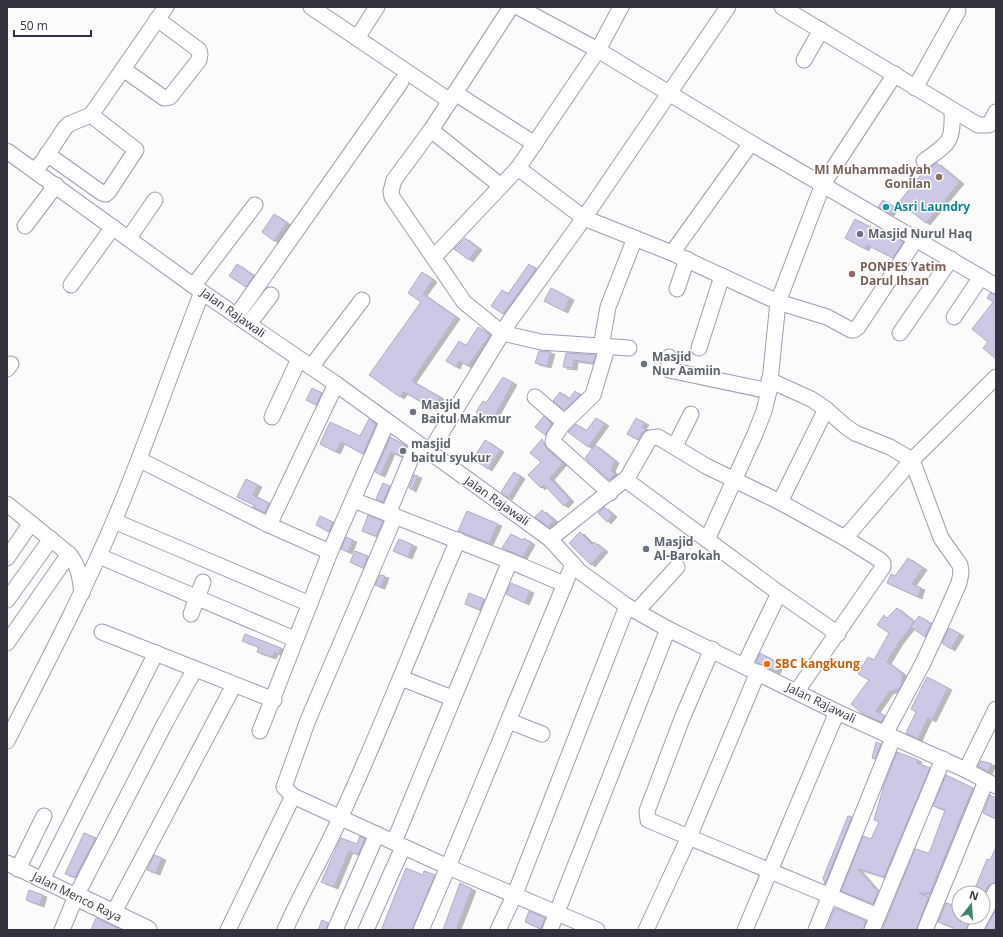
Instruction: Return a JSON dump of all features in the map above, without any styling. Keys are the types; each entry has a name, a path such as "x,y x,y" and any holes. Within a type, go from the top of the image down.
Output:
{"main road":[{"name":"Jalan Menco Raya","path":"76,896 147,930"}],"street":[{"path":"35,170 69,124 91,115 166,7"},
{"path":"311,7 357,38 452,97 535,144"},
{"path":"357,38 378,7"},
{"path":"511,7 431,130 394,180 391,191 392,197 464,302 502,333 541,342 629,348"},
{"path":"518,7 598,50 996,286"},
{"path":"434,257 518,168 598,50 621,7"},
{"path":"429,453 502,333 670,94 728,7"},
{"path":"787,8 895,74 915,88 978,125 989,125 995,117"},
{"path":"915,88 958,11"},
{"path":"123,69 164,98 170,98 199,60 199,50 157,19"},
{"path":"804,60 821,30"},
{"path":"707,540 755,434 769,386 778,302 823,184 895,74"},
{"path":"243,320 401,82"},
{"path":"924,161 950,141 952,134 952,110"},
{"path":"48,154 102,193 106,194 136,150 91,115"},
{"path":"431,130 501,186"},
{"path":"672,253 751,142"},
{"name":"Jalan Rajawali","path":"7,151 198,289 336,384 429,453 550,539 573,564 632,608 668,629 712,649 838,712 943,759 991,783"},
{"path":"518,168 584,218 687,259 778,302 827,317 854,330 916,239"},
{"path":"25,226 56,185"},
{"path":"129,238 154,200"},
{"path":"7,741 82,593 140,460 198,289 255,205"},
{"path":"71,285 114,227"},
{"path":"610,493 553,442 554,437 563,424 593,395 604,347 608,307 635,238"},
{"path":"676,289 687,259"},
{"path":"900,333 951,259"},
{"path":"699,348 722,276"},
{"path":"954,317 981,277"},
{"path":"243,320 271,295"},
{"path":"272,417 305,363 362,300"},
{"path":"670,357 669,370 769,386 811,399 826,409 845,426 890,447 912,460 941,538 960,565 961,573 959,583 889,736 816,930"},
{"path":"845,538 912,460 996,377"},
{"path":"269,525 336,384"},
{"path":"535,398 563,419 563,424"},
{"path":"780,502 826,409"},
{"path":"675,446 690,414"},
{"path":"260,731 274,700 330,552 387,422"},
{"path":"550,539 626,480 650,438 658,437 706,466 780,502 845,538 884,564 838,634 797,691"},
{"path":"417,444 392,515 308,720 285,780 284,787 292,796 448,867 515,894 597,930"},
{"path":"140,460 269,525 330,552"},
{"path":"626,480 779,593 838,634"},
{"path":"353,500 458,540 564,584"},
{"path":"7,504 72,558 84,564 97,560 197,598 292,638"},
{"path":"114,521 310,604"},
{"path":"7,558 31,523"},
{"path":"7,600 51,539"},
{"path":"284,930 341,818 458,540"},
{"path":"72,558 80,577 82,593"},
{"path":"7,643 72,558"},
{"path":"366,930 452,698 510,561"},
{"path":"421,930 573,564"},
{"path":"498,930 515,894 632,608 677,567"},
{"path":"191,614 203,582"},
{"path":"646,930 689,837 779,593"},
{"path":"550,930 558,913 614,762 668,629"},
{"path":"102,632 274,700"},
{"path":"712,649 683,716 647,811 648,820 652,824 689,837 829,896 875,923 943,759"},
{"path":"42,880 156,653"},
{"path":"62,930 76,896 164,725 195,669"},
{"path":"401,678 452,698"},
{"path":"112,914 234,685"},
{"path":"966,770 996,709"},
{"path":"745,930 838,712"},
{"path":"509,721 542,734"},
{"path":"925,930 991,783"},
{"path":"228,930 292,796"},
{"path":"13,866 44,816"},
{"path":"335,930 377,834"},
{"name":"Jalan Menco Raya","path":"13,866 76,896"},
{"path":"991,901 996,891"}],"building":[{"path":"937,163 960,182 926,223 899,202 925,170"},
{"name":"Asri Laundry","path":"883,200 894,207 890,214 878,207"},
{"path":"274,214 287,223 274,241 262,232"},
{"path":"855,219 887,236 888,233 903,242 893,258 867,245 865,249 845,238"},
{"path":"465,238 478,248 469,260 454,249"},
{"path":"237,264 254,276 246,287 229,276"},
{"path":"529,264 536,269 503,314 491,306 502,290 508,294"},
{"path":"422,272 433,280 423,294 456,317 412,381 440,397 433,409 404,392 400,397 369,375 421,302 408,293"},
{"path":"551,288 570,298 564,311 544,301"},
{"path":"990,293 996,295 996,359 983,348 988,342 972,329 993,302 987,298"},
{"path":"478,327 490,335 468,366 459,361 456,367 446,361 459,341 466,346"},
{"path":"539,351 551,352 547,366 535,363"},
{"path":"566,353 596,355 593,363 574,360 573,368 563,367"},
{"path":"503,377 513,383 491,422 476,412 483,401 486,403"},
{"path":"312,388 322,393 316,405 306,400"},
{"path":"575,391 580,395 564,410 553,401 560,392 569,399"},
{"path":"544,416 552,424 545,435 535,427"},
{"path":"596,418 605,424 588,447 568,432 576,424 586,431"},
{"path":"636,418 645,423 642,427 647,430 642,433 638,440 627,434"},
{"path":"369,419 376,424 363,454 341,442 336,452 320,444 330,422 360,436"},
{"path":"390,437 406,446 402,457 391,452 381,475 375,472"},
{"path":"542,439 547,449 563,463 550,478 570,500 564,506 544,485 541,488 528,475 541,462 530,453"},
{"path":"485,440 500,450 488,469 473,459"},
{"path":"595,445 615,461 611,470 615,474 609,480 585,458"},
{"path":"514,472 521,477 508,498 501,492"},
{"path":"414,475 418,476 412,490 409,488"},
{"path":"246,479 258,485 253,495 269,503 265,513 253,507 254,505 237,497"},
{"path":"383,483 390,486 383,502 376,499"},
{"path":"604,507 613,515 607,522 598,513"},
{"path":"542,510 554,520 548,527 535,517"},
{"path":"467,511 498,524 489,543 458,531"},
{"path":"368,515 383,521 376,536 362,531"},
{"path":"320,516 333,522 329,532 316,525"},
{"path":"580,532 592,544 594,542 604,550 591,565 569,543"},
{"path":"511,534 522,540 524,538 531,543 523,557 502,548"},
{"path":"346,537 353,540 348,552 341,549"},
{"path":"399,539 413,545 408,557 393,551"},
{"path":"355,551 368,556 363,568 350,562"},
{"path":"908,558 923,568 912,584 921,588 918,597 887,583 891,574 895,576"},
{"path":"380,575 385,576 381,587 375,585"},
{"path":"511,583 530,591 525,603 506,594"},
{"path":"469,593 484,599 480,610 465,604"},
{"path":"897,608 914,622 911,626 919,616 931,624 925,637 911,627 899,642 887,662 902,673 902,684 899,689 889,692 876,711 885,716 881,722 863,714 851,704 869,680 858,674 868,657 874,660 889,633 877,625 884,615 887,618"},
{"path":"949,628 960,634 951,649 942,643"},
{"path":"245,634 281,648 278,654 275,652 272,657 257,652 259,647 242,641"},
{"name":"SBC kangkung","path":"760,653 780,664 776,672 756,662"},
{"path":"927,677 948,688 932,720 928,718 918,739 906,733 916,712 911,709"},
{"path":"876,742 881,744 875,759 872,758"},
{"path":"897,752 918,760 917,763 930,768 884,877 858,869 878,892 873,904 841,891 863,836 871,839 879,822 874,820 884,785"},
{"path":"981,761 992,764 988,772 978,766"},
{"path":"946,775 973,788 930,893 919,893 929,897 916,930 882,930 915,849 928,853 930,851 945,810 933,806"},
{"path":"990,795 996,798 996,819 983,813"},
{"path":"848,816 852,817 825,884 823,878"},
{"path":"84,833 96,838 75,877 65,874"},
{"path":"360,836 365,839 358,855 349,851 334,887 321,882 341,838 357,844"},
{"path":"996,847 996,882 990,885 976,885 987,859 990,860"},
{"path":"154,855 162,858 156,873 147,870"},
{"path":"406,868 423,875 424,871 435,875 412,930 387,930 382,928"},
{"path":"460,883 472,889 456,930 443,930"},
{"path":"29,890 43,895 40,905 26,900"},
{"path":"946,903 951,905 951,925 968,925 966,930 953,930 954,928 938,922"},
{"path":"835,908 866,921 863,930 826,930"},
{"path":"996,910 996,930 985,930 988,925 991,925 991,918"},
{"path":"529,911 545,918 541,929 525,922"},
{"path":"96,918 118,928 118,930 91,930"},
{"path":"322,920 328,923 326,930 318,930"}],"place":[{"name":"MI Muhammadiyah Gonilan","path":"939,177"},
{"name":"Asri Laundry","path":"886,207"},
{"name":"Masjid Nurul Haq","path":"860,234"},
{"name":"PONPES Yatim Darul Ihsan","path":"852,274"},
{"name":"Masjid Nur Aamiin","path":"644,364"},
{"name":"Masjid Baitul Makmur","path":"413,412"},
{"name":"masjid baitul syukur","path":"403,451"},
{"name":"Masjid Al-Barokah","path":"646,549"},
{"name":"SBC kangkung","path":"767,664"}]}
